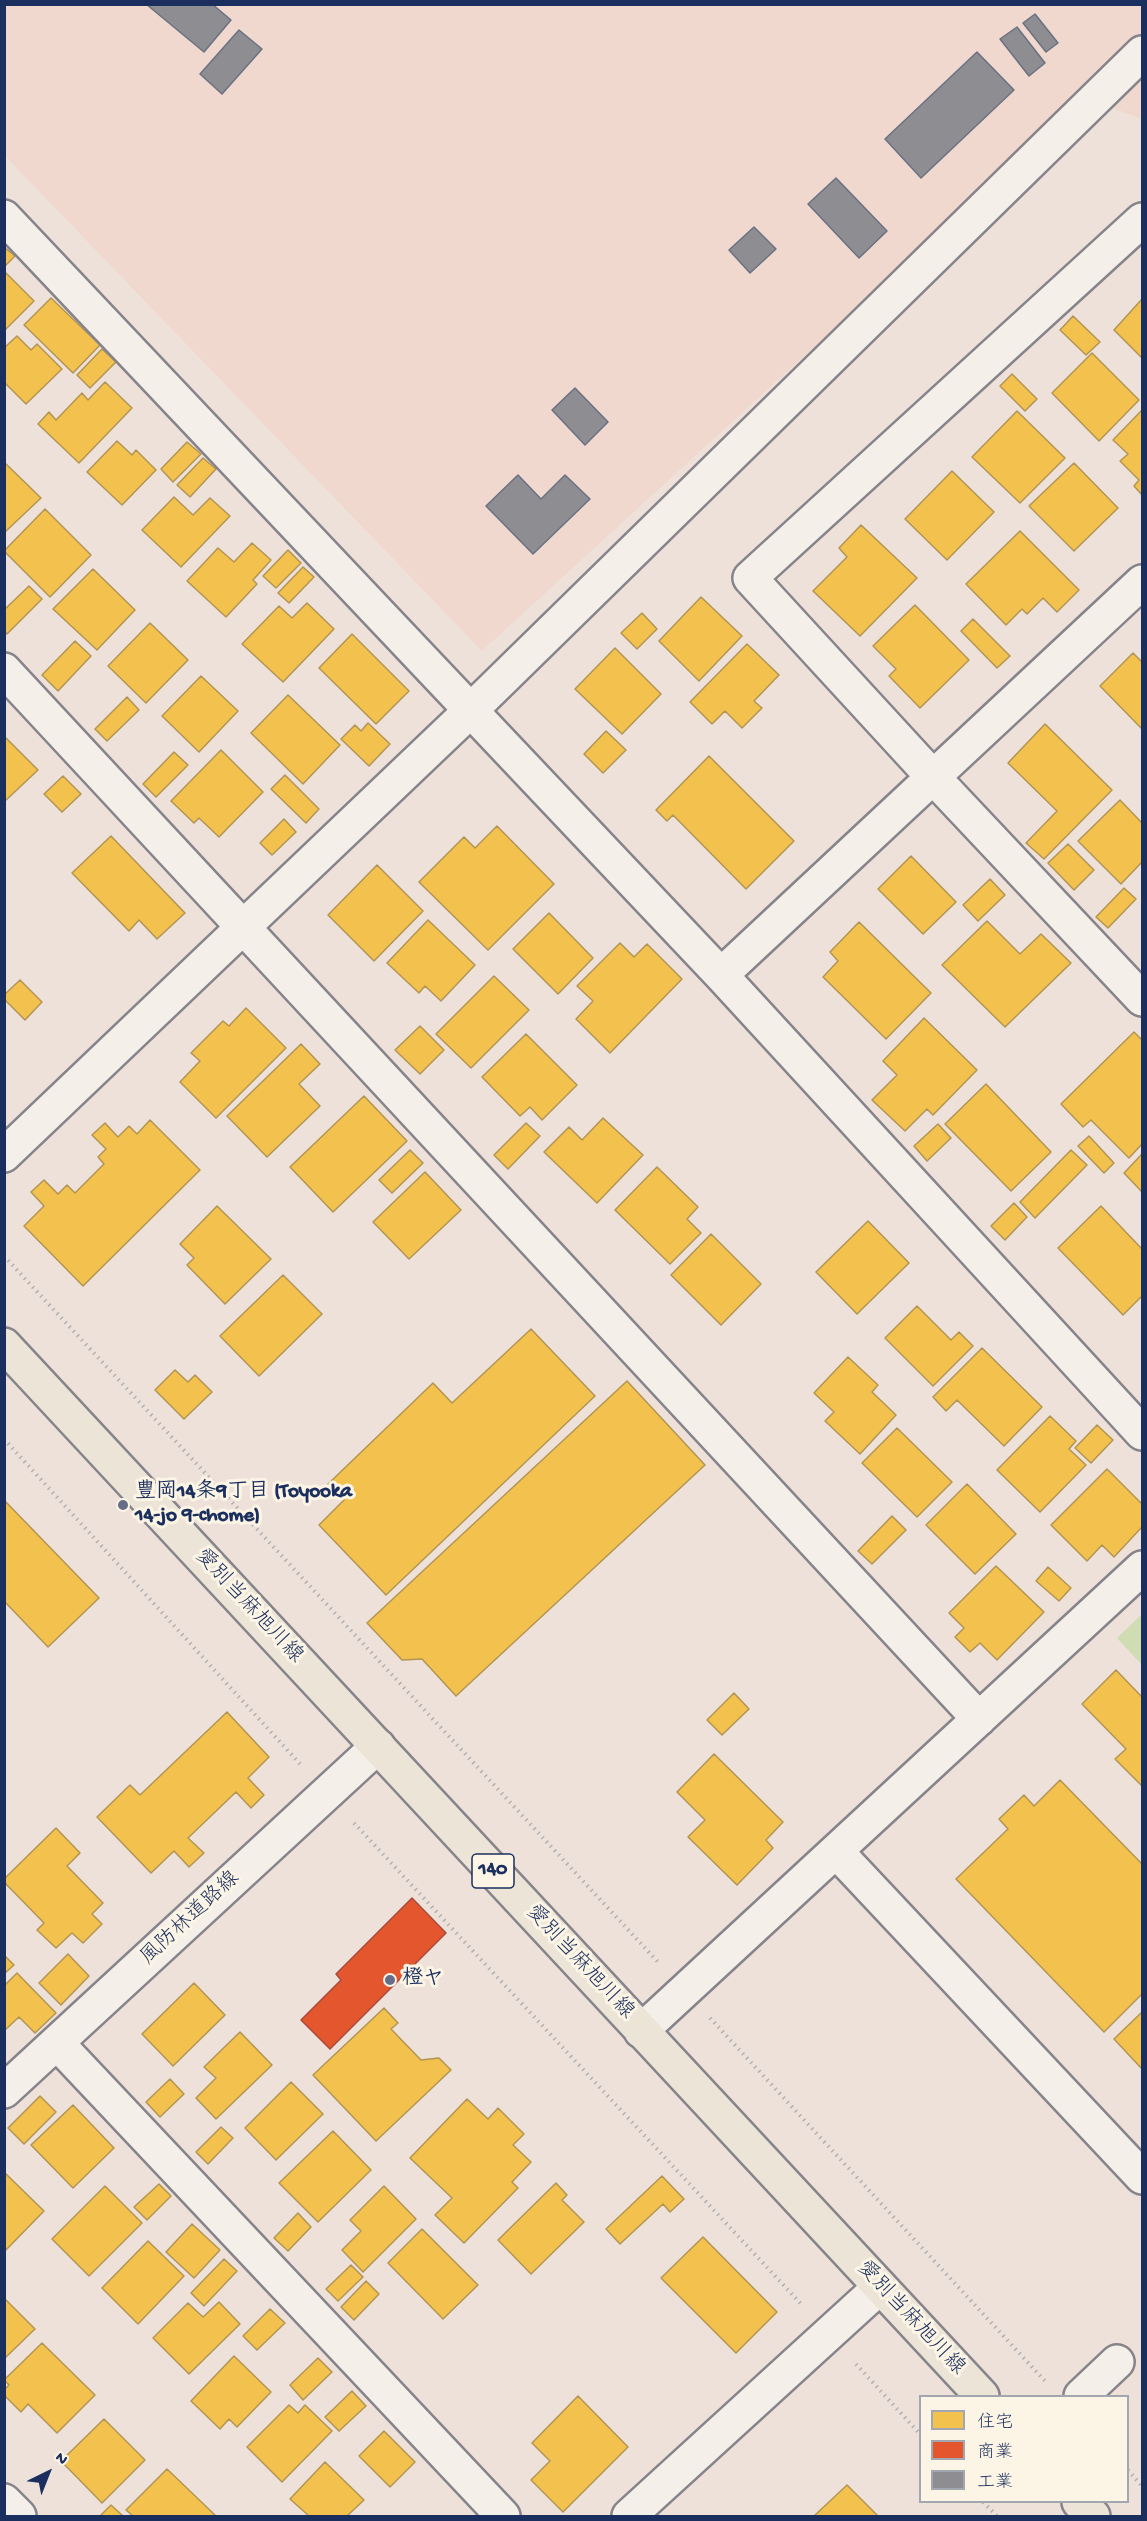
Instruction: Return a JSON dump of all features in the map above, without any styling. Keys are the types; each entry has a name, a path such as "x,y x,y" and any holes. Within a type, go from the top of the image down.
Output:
{"main road":[{"name":"愛別当麻旭川線","path":"4,1345 980,2395"},
{"path":"1080,2503 1093,2517"}],"street":[{"path":"4,1155 470,711 1143,53"},
{"path":"4,217 721,975 1143,1433"},
{"path":"1143,220 750,578 932,776 1143,999"},
{"path":"721,975 932,776 1143,582"},
{"path":"4,670 979,1719"},
{"path":"641,2031 1143,1568"},
{"name":"風防林道路線","path":"4,2091 378,1746"},
{"path":"836,1851 1143,2177"},
{"path":"57,2043 503,2517"},
{"path":"629,2517 880,2287"},
{"path":"1066,2392 1117,2362"}],"path":[{"path":"4,1256 685,1990 1066,2392"},
{"path":"4,1439 327,1793 919,2432"},
{"path":"1129,2471 1143,2486"},
{"path":"984,2503 997,2517"}],"shaded area":[{"path":"5,5 1142,5 1142,119 1086,98 482,651 5,156"}],"green space":[{"path":"1142,1614 1142,1665 1117,1638"}],"building: 住宅":[{"path":"4,247 15,256 4,267"},
{"path":"6,273 34,301 4,331 4,275"},
{"path":"51,298 100,345 73,373 24,325"},
{"path":"1142,299 1142,358 1114,330"},
{"path":"1073,316 1100,342 1086,355 1060,330"},
{"path":"17,336 31,350 37,344 62,369 26,404 4,382 4,348"},
{"path":"102,349 116,362 90,388 77,375"},
{"path":"1092,353 1139,400 1099,441 1052,393"},
{"path":"1012,374 1037,399 1025,411 1000,386"},
{"path":"105,382 132,408 79,463 38,424 49,412 56,420 82,393 88,400"},
{"path":"1142,410 1142,495 1134,486 1139,480 1120,461 1128,454 1113,440"},
{"path":"1017,411 1065,458 1020,503 972,457"},
{"path":"117,441 132,455 136,450 156,470 122,505 87,472"},
{"path":"187,442 201,454 173,482 161,469"},
{"path":"203,458 216,469 190,497 177,485"},
{"path":"4,462 41,498 4,533"},
{"path":"1074,463 1118,508 1074,551 1029,506"},
{"path":"952,471 994,512 947,560 905,519"},
{"path":"174,497 193,515 210,498 230,516 181,567 142,530"},
{"path":"45,509 91,555 50,597 4,551"},
{"path":"861,525 917,578 860,636 813,591 847,557 839,548"},
{"path":"1020,531 1079,590 1057,612 1043,598 1027,614 1022,609 1006,625 966,584"},
{"path":"252,543 271,560 253,580 257,584 226,617 187,581 218,548 234,562"},
{"path":"288,550 301,563 276,588 263,576"},
{"path":"303,567 314,577 289,603 278,593"},
{"path":"93,569 135,610 97,650 53,609"},
{"path":"29,586 42,599 7,634 4,631 4,610"},
{"path":"701,597 742,636 699,681 659,641"},
{"path":"307,603 334,629 283,682 242,644 279,606 292,618"},
{"path":"915,605 969,660 920,708 889,676 896,669 873,646"},
{"path":"642,613 657,629 637,649 621,633"},
{"path":"973,619 1010,656 997,668 961,631"},
{"path":"150,623 188,660 146,703 108,666"},
{"path":"352,634 409,691 376,724 319,668"},
{"path":"75,641 91,656 58,691 42,675"},
{"path":"747,644 779,675 754,701 762,708 742,728 725,711 712,724 690,702"},
{"path":"615,648 661,694 622,734 575,689"},
{"path":"1133,653 1142,662 1142,729 1100,686"},
{"path":"201,676 238,711 199,752 162,716"},
{"path":"288,695 340,745 303,784 251,733"},
{"path":"127,697 139,710 107,741 95,729"},
{"path":"368,723 390,744 369,766 341,739 355,725 361,731"},
{"path":"1045,724 1112,790 1044,859 1026,843 1057,811 1008,763"},
{"path":"606,731 626,750 603,773 584,754"},
{"path":"4,736 38,770 4,802"},
{"path":"221,750 263,792 219,837 199,818 194,823 171,801"},
{"path":"174,752 188,765 156,797 143,784"},
{"path":"709,756 794,841 746,889 673,815 667,821 656,810"},
{"path":"285,775 319,809 306,823 271,789"},
{"path":"63,776 81,794 62,812 44,794"},
{"path":"1120,800 1142,823 1142,862 1121,884 1078,841"},
{"path":"284,819 296,832 272,855 260,843"},
{"path":"497,826 554,884 488,950 419,882 464,837 475,848"},
{"path":"111,836 185,913 157,939 139,920 129,931 72,873"},
{"path":"1068,844 1094,870 1074,890 1048,863"},
{"path":"911,856 956,902 923,934 878,889"},
{"path":"377,865 423,911 374,961 328,915"},
{"path":"990,879 1005,895 978,921 963,905"},
{"path":"1124,888 1136,899 1108,928 1096,917"},
{"path":"549,913 593,958 558,994 513,949"},
{"path":"428,920 475,965 441,1001 425,986 419,993 387,963"},
{"path":"987,921 1020,954 1041,934 1071,963 1005,1027 942,965"},
{"path":"859,922 931,993 886,1039 823,977 838,961 830,952"},
{"path":"620,943 634,957 647,944 682,979 610,1053 576,1019 593,1001 577,986"},
{"path":"494,976 529,1010 471,1068 436,1034"},
{"path":"20,980 42,1002 25,1020 4,999 4,995"},
{"path":"246,1008 286,1048 216,1118 180,1082 200,1061 191,1053 223,1021 229,1026"},
{"path":"924,1018 977,1070 933,1115 927,1109 905,1131 872,1100 897,1075 883,1061"},
{"path":"420,1026 444,1050 420,1074 395,1050"},
{"path":"1134,1032 1142,1040 1142,1144 1129,1158 1091,1120 1083,1127 1061,1104"},
{"path":"526,1034 577,1085 542,1120 530,1107 520,1116 482,1077"},
{"path":"301,1044 320,1064 299,1084 320,1106 267,1157 227,1116"},
{"path":"986,1084 1051,1152 1011,1191 945,1124"},
{"path":"364,1096 407,1141 333,1212 290,1167"},
{"path":"603,1118 643,1155 597,1203 544,1152 569,1127 582,1140"},
{"path":"150,1120 200,1170 83,1286 24,1226 44,1206 31,1192 44,1180 58,1194 67,1185 75,1193 104,1164 98,1157 106,1149 92,1135 105,1123 118,1137 129,1126 137,1134"},
{"path":"526,1123 540,1136 508,1169 494,1155"},
{"path":"938,1124 951,1138 927,1161 914,1146"},
{"path":"1089,1136 1114,1163 1104,1173 1078,1146"},
{"path":"410,1150 423,1163 392,1193 379,1180"},
{"path":"1071,1150 1087,1165 1035,1218 1020,1202"},
{"path":"1142,1154 1142,1192 1124,1173"},
{"path":"657,1167 698,1207 687,1219 701,1233 670,1264 615,1210"},
{"path":"425,1172 461,1210 409,1259 373,1222"},
{"path":"1014,1203 1027,1217 1005,1240 991,1226"},
{"path":"217,1206 271,1259 225,1304 187,1265 194,1258 180,1244"},
{"path":"1101,1206 1142,1249 1142,1296 1123,1315 1058,1248"},
{"path":"868,1221 909,1263 857,1314 816,1272"},
{"path":"711,1234 761,1284 721,1325 671,1275"},
{"path":"283,1275 322,1314 259,1376 220,1336"},
{"path":"917,1306 951,1340 959,1332 973,1346 933,1386 885,1338"},
{"path":"531,1329 595,1396 386,1595 319,1525 344,1500 328,1484 433,1383 452,1403"},
{"path":"982,1348 1042,1407 1004,1446 957,1400 946,1411 933,1397"},
{"path":"848,1357 878,1385 872,1392 896,1415 860,1454 825,1421 834,1412 814,1393"},
{"path":"175,1370 188,1382 195,1375 212,1392 184,1419 155,1390"},
{"path":"627,1381 705,1465 456,1696 422,1659 402,1660 367,1623"},
{"path":"1050,1416 1076,1441 1069,1449 1086,1465 1040,1512 997,1470"},
{"path":"1097,1425 1113,1440 1091,1463 1075,1448"},
{"path":"897,1428 952,1482 917,1517 862,1463"},
{"path":"1107,1469 1142,1504 1142,1527 1114,1557 1102,1545 1087,1561 1051,1525"},
{"path":"967,1484 1016,1534 975,1574 926,1525"},
{"path":"4,1500 99,1598 48,1647 4,1601"},
{"path":"892,1516 906,1530 872,1564 858,1551"},
{"path":"996,1566 1044,1612 997,1660 980,1643 970,1652 955,1637 964,1628 949,1613"},
{"path":"1048,1567 1071,1588 1059,1601 1036,1581"},
{"path":"1116,1670 1142,1697 1142,1786 1115,1759 1126,1749 1082,1704"},
{"path":"734,1693 749,1709 722,1735 707,1720"},
{"path":"227,1712 269,1757 248,1778 264,1795 251,1808 236,1792 188,1838 204,1853 189,1867 174,1851 151,1873 97,1817 130,1785 140,1795"},
{"path":"714,1754 783,1822 766,1840 773,1848 737,1885 688,1837 705,1820 677,1792"},
{"path":"1060,1780 1142,1864 1142,1994 1104,2032 956,1879 1008,1829 999,1819 1024,1795 1034,1806"},
{"path":"56,1828 80,1853 67,1866 103,1903 92,1914 102,1924 83,1943 72,1933 56,1948 37,1930 44,1923 4,1882 4,1879"},
{"path":"68,1954 89,1976 61,2005 39,1983"},
{"path":"4,1955 14,1965 4,1974"},
{"path":"17,1973 56,2013 35,2033 19,2017 4,2031 4,1986"},
{"path":"194,1983 225,2015 173,2066 142,2034"},
{"path":"384,2008 398,2023 391,2029 421,2060 439,2058 451,2070 376,2141 313,2075"},
{"path":"1142,2012 1142,2069 1114,2039"},
{"path":"240,2032 272,2065 216,2119 196,2098 216,2078 204,2067"},
{"path":"170,2079 184,2094 160,2117 146,2102"},
{"path":"291,2082 323,2114 276,2160 245,2128"},
{"path":"40,2096 56,2112 24,2144 8,2128"},
{"path":"467,2099 488,2119 498,2108 524,2134 513,2145 531,2162 512,2182 518,2188 464,2243 435,2215 452,2198 410,2158"},
{"path":"73,2105 114,2148 73,2188 31,2145"},
{"path":"221,2127 233,2138 208,2164 196,2152"},
{"path":"333,2131 371,2170 318,2222 279,2183"},
{"path":"4,2172 44,2211 4,2252"},
{"path":"662,2176 684,2199 670,2212 663,2204 620,2244 606,2229"},
{"path":"556,2183 567,2195 562,2200 584,2222 531,2274 498,2240"},
{"path":"159,2184 171,2196 147,2220 134,2207"},
{"path":"105,2186 142,2223 89,2276 52,2239"},
{"path":"384,2186 416,2219 363,2272 342,2250 361,2231 350,2220"},
{"path":"298,2213 311,2227 288,2251 274,2238"},
{"path":"192,2224 220,2250 194,2278 166,2252"},
{"path":"422,2229 478,2285 443,2319 388,2263"},
{"path":"703,2237 777,2312 736,2353 661,2278"},
{"path":"148,2241 184,2276 138,2324 102,2288"},
{"path":"224,2259 237,2271 204,2306 191,2293"},
{"path":"351,2265 363,2277 338,2301 326,2289"},
{"path":"366,2281 379,2294 354,2320 341,2307"},
{"path":"4,2298 35,2329 4,2359"},
{"path":"219,2302 240,2324 189,2374 153,2338 188,2303 203,2317"},
{"path":"270,2309 285,2323 257,2350 243,2336"},
{"path":"42,2343 95,2395 57,2433 28,2404 21,2412 4,2395 4,2390 9,2385 4,2380"},
{"path":"234,2356 271,2392 237,2427 229,2419 220,2429 191,2401"},
{"path":"318,2358 332,2372 303,2400 290,2385"},
{"path":"352,2391 366,2406 339,2431 325,2417"},
{"path":"578,2396 628,2447 563,2512 531,2480 550,2461 532,2443"},
{"path":"289,2405 298,2413 305,2405 332,2431 282,2482 247,2447"},
{"path":"104,2419 145,2460 102,2503 61,2461"},
{"path":"384,2431 415,2462 390,2487 359,2456"},
{"path":"325,2462 364,2500 347,2516 309,2516 290,2499"},
{"path":"167,2469 216,2516 133,2516 126,2510"},
{"path":"847,2485 878,2516 814,2516"},
{"path":"111,2505 123,2516 100,2516"}],"building: 商業":[{"path":"412,1898 446,1933 330,2049 301,2020 341,1980 336,1974"}],"building: 工業":[{"path":"146,4 212,4 231,20 204,52"},
{"path":"1035,14 1058,43 1046,52 1023,23"},
{"path":"1017,27 1045,63 1029,76 1000,39"},
{"path":"239,30 262,49 222,94 200,74"},
{"path":"977,52 1014,90 921,178 885,139"},
{"path":"836,178 887,231 859,258 808,204"},
{"path":"754,227 776,249 750,273 729,250"},
{"path":"575,388 608,422 585,445 552,410"},
{"path":"518,475 541,499 565,475 590,499 533,554 486,506"}],"place":[{"name":"豊岡14条9丁目 (Toyooka 14-jo 9-chome)","path":"123,1505"},
{"name":"橙ヤ","path":"390,1980"}]}
